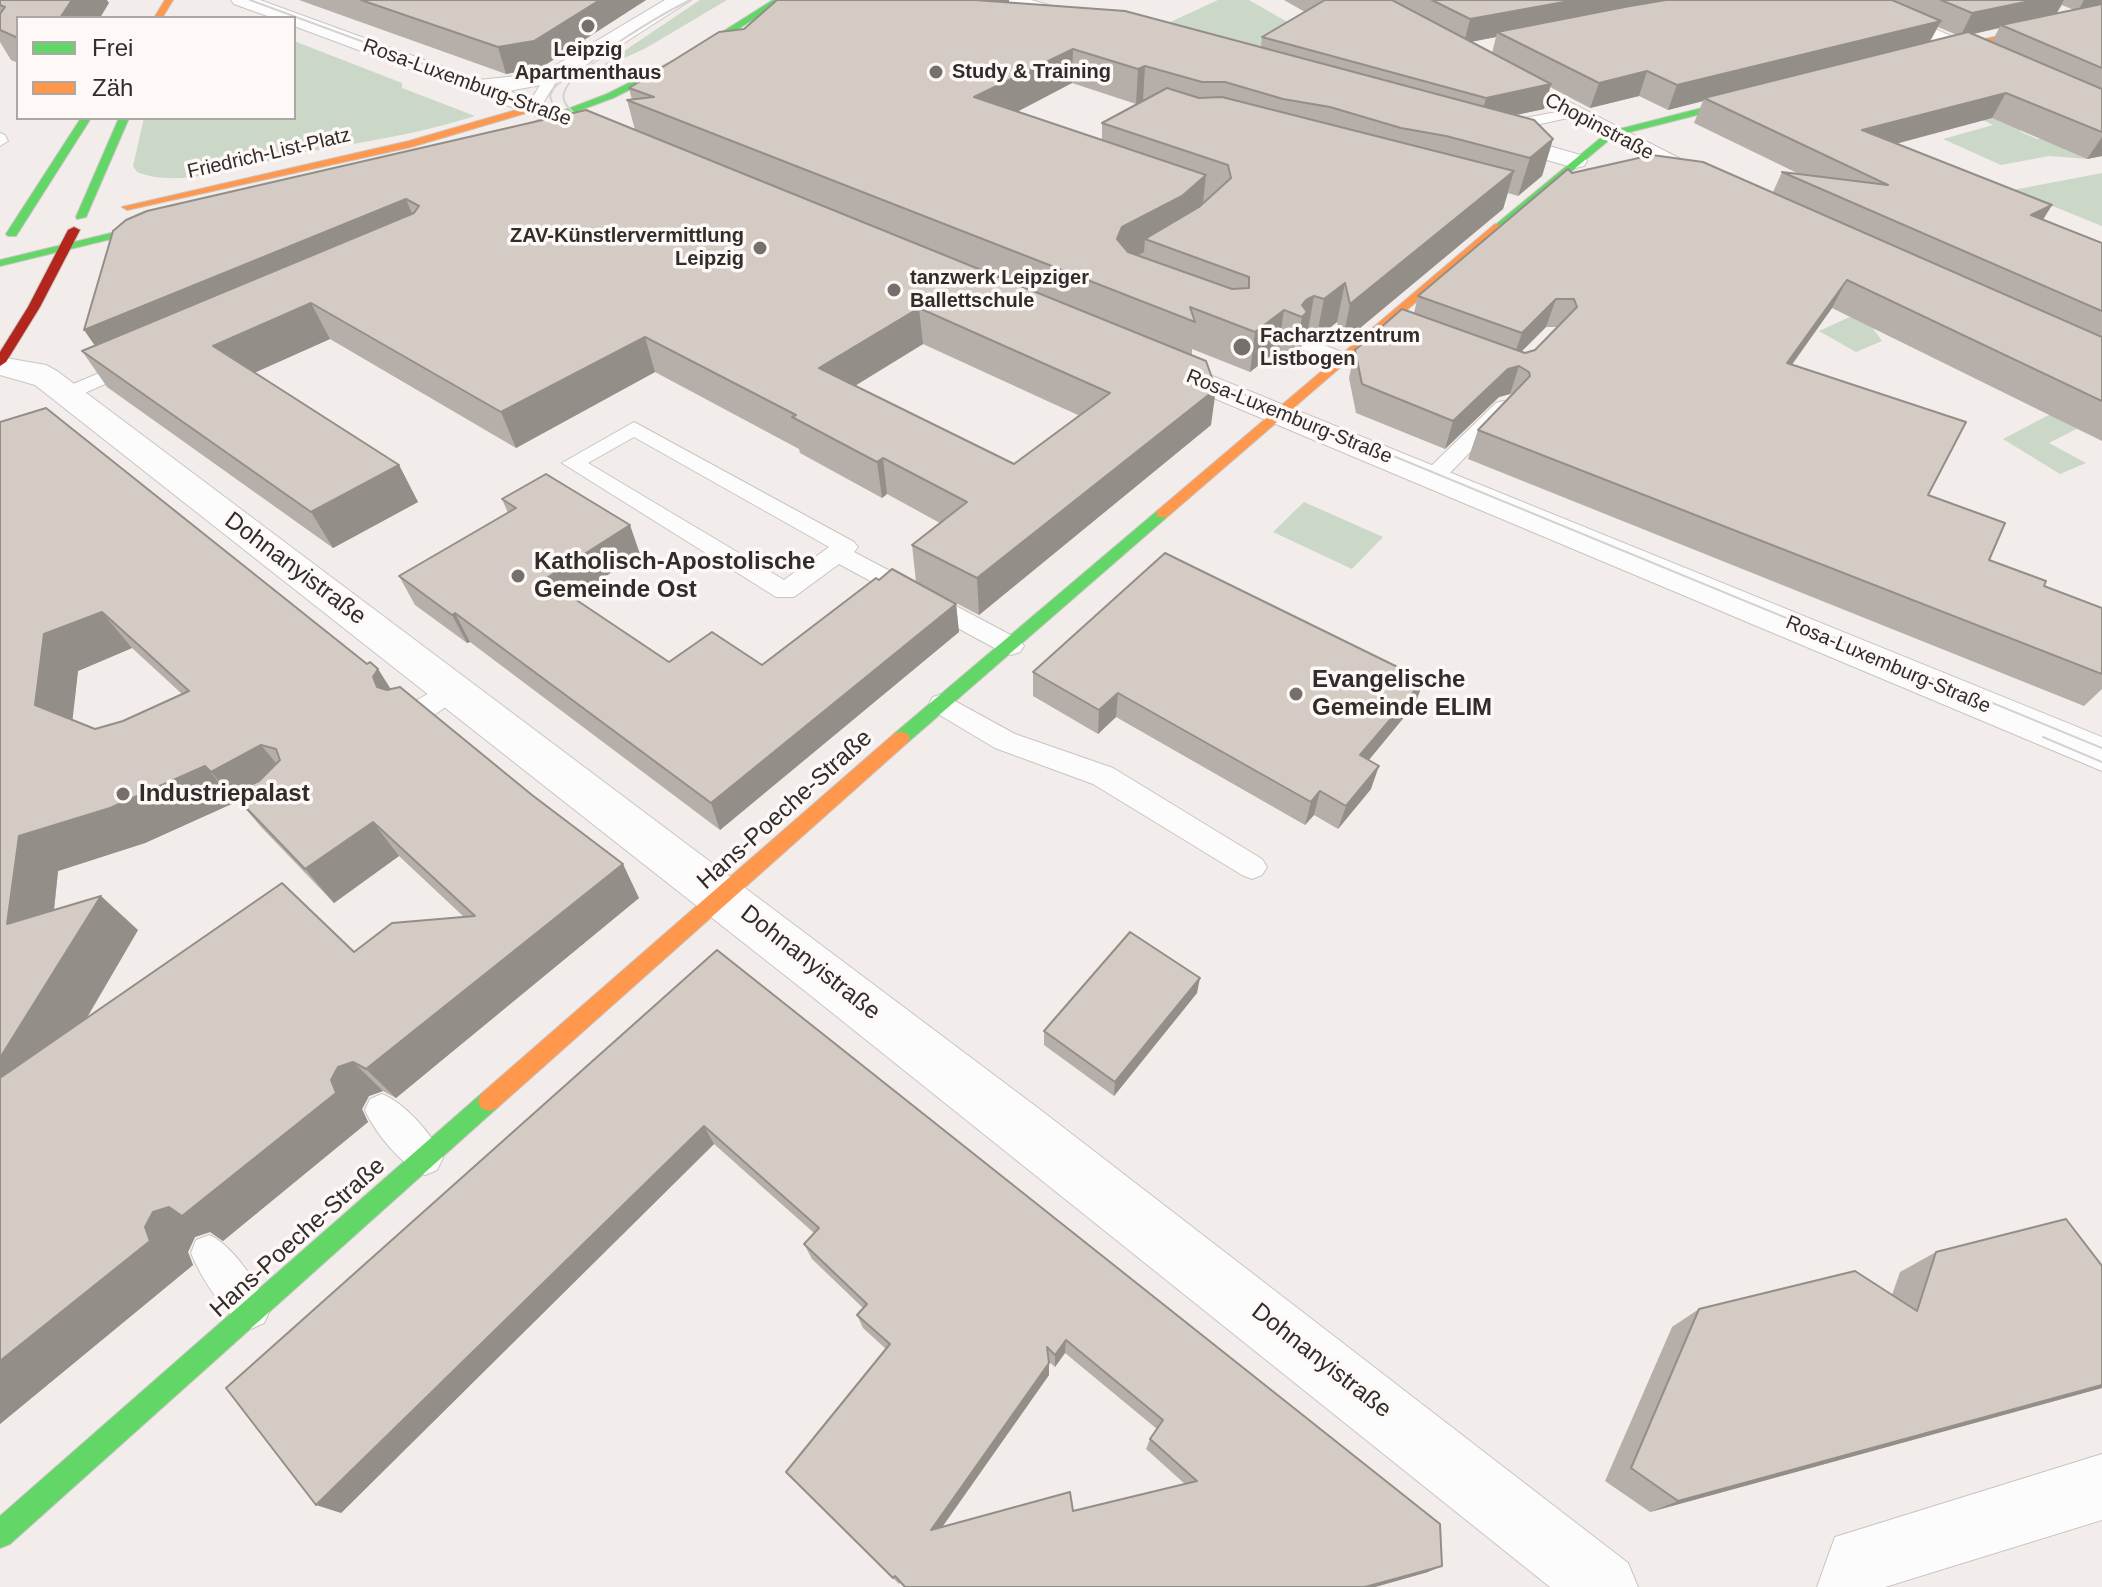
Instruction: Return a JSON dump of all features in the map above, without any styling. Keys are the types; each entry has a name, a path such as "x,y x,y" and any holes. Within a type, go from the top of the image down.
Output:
{"main road":[{"name":"Friedrich-List-Platz","path":"60,222 411,144 534,107 665,50 750,0"},
{"path":"474,145 559,117 610,96 692,55 779,0"},
{"path":"1914,57 2096,17"},
{"path":"1611,134 1780,91"},
{"path":"0,253 6,236 85,120"},
{"path":"0,364 81,217 123,120"},
{"name":"Hans-Poeche-Straße","path":"0,1534 942,704 1345,360 1394,327 1516,204 1611,134"},
{"name":"Friedrich-List-Platz","path":"0,263 190,218"},
{"path":"6,236 36,228"}],"street":[{"name":"Rosa-Luxemburg-Straße","path":"241,0 287,16"},
{"path":"477,85 516,84 567,69 681,0"},
{"path":"1009,0 1101,26"},
{"path":"1852,0 2102,111"},
{"name":"Rosa-Luxemburg-Straße","path":"296,19 619,141"},
{"name":"Chopinstraße","path":"1476,60 1724,191"},
{"path":"1476,132 1575,161"},
{"name":"Rosa-Luxemburg-Straße","path":"1132,353 2102,755"},
{"name":"Dohnanyistraße","path":"0,364 35,372 66,394 724,896 1321,1360 1604,1587"},
{"path":"1851,1587 1859,1561 2102,1487"}],"lane":[{"path":"2059,11 2096,17"},
{"path":"534,107 545,88 567,69"},
{"path":"1476,132 1572,113"},
{"path":"1308,345 1345,360"},
{"path":"66,394 154,356"},
{"path":"1433,477 1508,403"},
{"path":"634,428 846,547 837,553 785,591 573,463 634,428"},
{"path":"837,553 1011,646"},
{"path":"412,715 452,689"},
{"path":"942,704 1005,741 1103,776 1252,867"},
{"path":"382,1110 425,1158"},
{"path":"209,1253 251,1310"}],"green space":[{"path":"700,0 727,0 646,48 590,74"},
{"path":"1218,0 1249,0 1305,32 1262,59 1153,30"},
{"path":"296,42 402,83 402,88 475,116 412,133 198,176 156,177 137,172 133,166 144,120 296,120"},
{"path":"2004,109 2040,126 2019,131 2037,139 2043,138 2087,159 2049,156 2001,165 1943,139 1993,125 1972,115"},
{"path":"2102,173 2102,226 2013,190"},
{"path":"1907,291 1872,327 1882,341 1856,352 1819,331"},
{"path":"2102,387 2096,419 2049,443 2086,463 2060,474 2003,439"},
{"path":"1304,502 1383,537 1352,569 1273,532"}],"building":[{"path":"0,0 72,0 61,16 16,16 16,37 0,30 0,14 5,7 0,5"},
{"path":"361,0 600,0 534,41 498,47"},
{"path":"777,0 975,0 1125,11 1534,120 1553,139 1530,158 1446,136 1401,128 1330,107 1283,99 1225,82 1202,82 1145,66 1138,69 1073,49 974,97 1206,175 1182,196 1122,227 1117,239 1128,252 1232,289 1249,288 1249,277 1145,239 1199,207 1231,178 1228,165 1102,123 1167,88 1199,98 1222,97 1514,171 1350,304 1345,283 1324,299 1314,296 1306,300 1302,305 1307,312 1302,317 1284,310 1255,332 1190,307 1195,322 627,100 654,97 629,88 719,32 744,29"},
{"path":"1325,0 1392,0 1551,84 1486,98 1262,37"},
{"path":"1432,0 1575,0 1470,19"},
{"path":"1666,0 1892,0 1941,21 1677,85 1647,71 1599,83 1497,32"},
{"path":"1941,0 2035,0 1972,13"},
{"path":"2102,4 2102,68 2001,25"},
{"path":"1968,32 2102,89 2102,132 2006,93 1862,130 2052,205 2031,215 2102,243 2102,311 1782,172 1888,185 1704,98"},
{"path":"586,110 1206,361 1216,389 977,578 912,545 967,502 883,458 877,462 792,417 796,415 645,337 501,412 311,303 213,346 399,465 311,512 82,351 414,213 419,206 406,199 84,330 113,231 126,220 147,211","holes":["919,308 1110,393 1014,464 819,368"]},
{"path":"1652,155 1703,162 2102,337 2102,401 1847,280 1787,363 1966,422 1928,495 2005,523 1989,560 2046,581 2044,586 2102,608 2102,674 1478,430 1530,376 1519,366 1508,369 1453,421 1362,384 1355,350 1402,309 1525,353 1535,350 1577,307 1574,299 1556,299 1522,333 1418,296 1568,169 1572,173"},
{"path":"46,408 367,664 370,662 378,669 373,677 377,687 387,690 400,687 532,795 623,864 366,1069 353,1062 338,1067 331,1080 336,1093 182,1216 169,1207 153,1212 145,1227 150,1241 0,1361 0,1078 282,883 354,952 392,923 475,916 373,822 305,869 232,793 259,781 280,760 276,749 261,745 211,772 205,766 110,808 19,836 7,924 101,896 0,1058 0,422","holes":["102,612 189,691 123,721 95,729 35,705 44,634"]},
{"path":"546,474 630,525 545,579 669,662 712,632 762,665 892,569 956,604 711,803 455,613 452,615 399,576 516,508 502,499"},
{"path":"1165,553 1424,680 1360,755 1379,766 1346,806 1320,791 1311,802 1118,693 1099,710 1033,672"},
{"path":"1130,932 1200,978 1115,1082 1044,1031"},
{"path":"717,950 1440,1524 1442,1566 1365,1587 905,1587 786,1472 890,1344 857,1315 867,1304 804,1244 819,1228 704,1126 316,1505 226,1388","holes":["1066,1340 1163,1420 1150,1439 1197,1481 1073,1511 1070,1492 931,1530 1049,1363 1047,1347 1055,1355"]},
{"path":"2066,1219 2102,1266 2102,1385 1678,1501 1631,1468 1699,1309 1855,1271 1917,1311 1936,1252"}],"tram line":[{"path":"250,0 293,16"},
{"path":"580,118 564,101 564,93 570,82 620,41 690,0"},
{"path":"296,17 556,113"},
{"path":"556,113 550,96 555,85 571,68"},
{"path":"556,113 586,124"},
{"path":"556,113 557,117"},
{"path":"1192,373 2102,748"},
{"path":"2043,737 2102,762"}],"traffic: fast":[{"path":"502,136 610,96 692,55 779,0"},
{"path":"1499,226 1611,134 1757,97"},
{"path":"12,234 85,120"},
{"path":"81,217 123,120"},
{"path":"0,263 169,222"},
{"path":"901,738 1162,514"},
{"path":"0,1534 489,1101"}],"traffic: slow":[{"path":"159,16 169,0"},
{"path":"1929,53 2102,15"},
{"path":"127,207 411,144 530,109"},
{"path":"1162,514 1499,226"},
{"path":"489,1101 901,738"}],"traffic: jam":[{"path":"0,362 34,307 74,230"}],"place":[{"name":"Leipzig Apartmenthaus","path":"588,26"},
{"name":"Study & Training","path":"936,72"},
{"name":"ZAV-Künstlervermittlung Leipzig","path":"760,248"},
{"name":"tanzwerk Leipziger Ballettschule","path":"894,290"},
{"name":"Facharztzentrum Listbogen","path":"1242,347"},
{"name":"Katholisch-Apostolische Gemeinde Ost","path":"518,576"},
{"name":"Evangelische Gemeinde ELIM","path":"1296,694"},
{"name":"Industriepalast","path":"123,794"}]}
